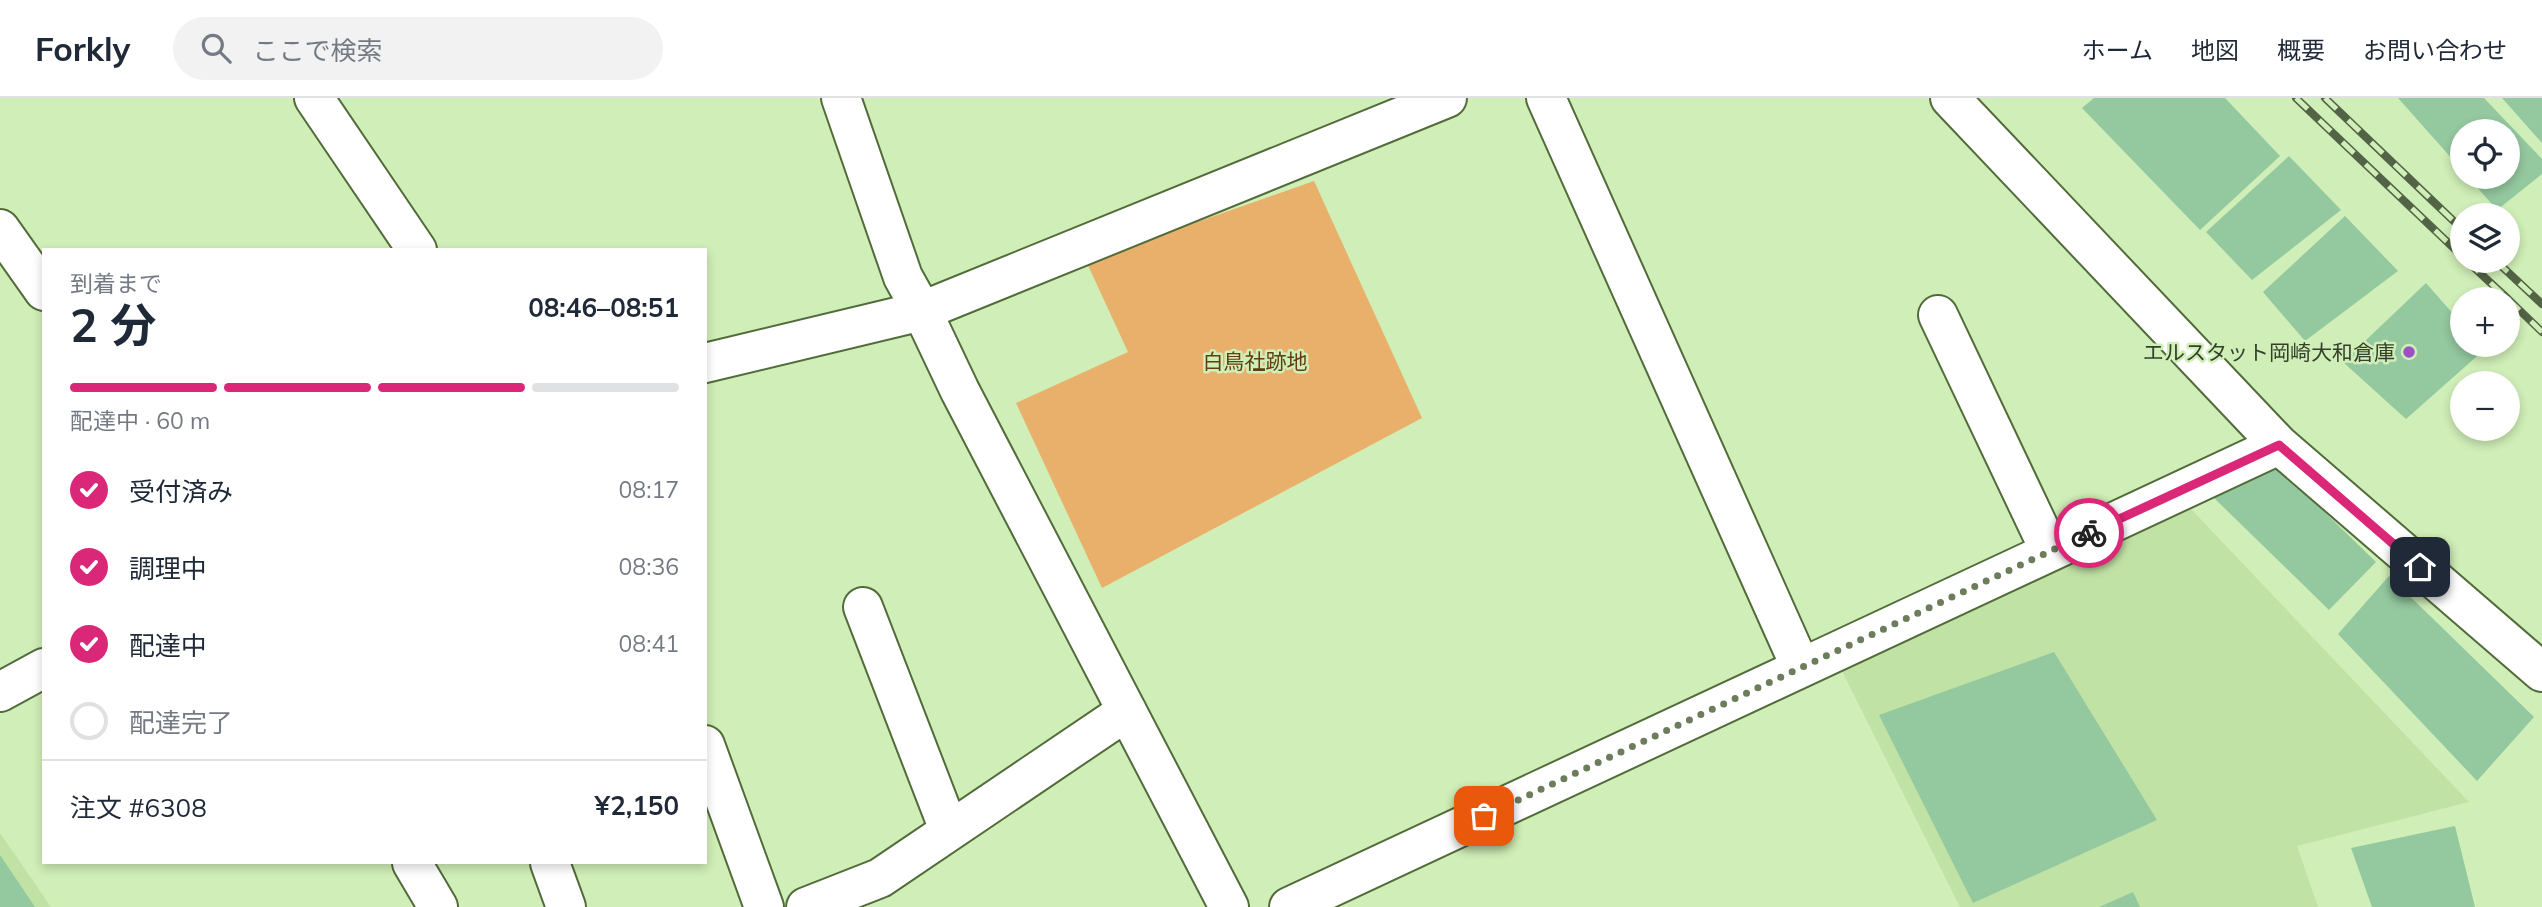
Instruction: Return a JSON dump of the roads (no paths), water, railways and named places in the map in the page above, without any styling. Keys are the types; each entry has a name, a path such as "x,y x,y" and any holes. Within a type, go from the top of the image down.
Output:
{"street":[{"path":"314,98 416,248"},
{"path":"841,98 903,277 1229,907"},
{"path":"707,363 922,311 1447,98"},
{"path":"1546,98 1801,668"},
{"path":"1950,98 2279,445 2542,672"},
{"path":"0,229 42,287"},
{"path":"1938,315 2050,551"},
{"path":"1289,907 2279,445"},
{"path":"863,607 949,830"},
{"path":"0,692 42,669"},
{"path":"806,907 880,878 1127,711"},
{"path":"707,751 764,907"},
{"path":"413,864 438,907"},
{"path":"550,864 566,907"}],"railway":[{"path":"2296,98 2450,245"},
{"path":"2325,98 2450,218"},
{"path":"2480,273 2495,287"},
{"path":"2509,273 2542,304"},
{"path":"2520,311 2542,332"}],"place":[{"name":"エルスタット岡崎大和倉庫","path":"2409,352"}],"park label":[{"name":"白鳥社跡地","path":"1255,361"}]}
